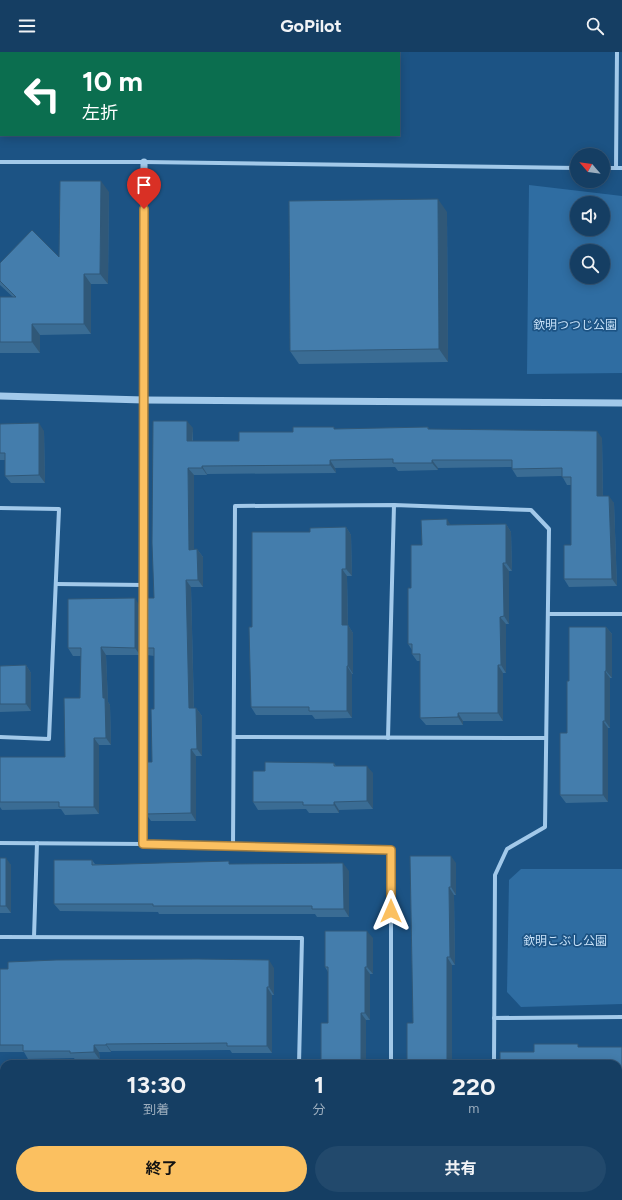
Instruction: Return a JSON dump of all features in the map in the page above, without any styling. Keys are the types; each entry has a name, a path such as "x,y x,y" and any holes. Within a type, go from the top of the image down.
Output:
{"street":[{"path":"616,168 617,52"},
{"path":"0,162 144,162 570,168"},
{"path":"144,162 144,609"},
{"path":"610,168 622,168"},
{"path":"0,396 144,400 622,403"},
{"path":"388,738 394,505"},
{"path":"233,847 235,506 394,505 531,510 549,529 545,827 507,849 495,875 494,1060"},
{"path":"0,508 59,509 49,739 0,737"},
{"path":"56,584 144,585"},
{"path":"548,614 622,614"},
{"path":"143,640 143,844"},
{"path":"234,737 546,738"},
{"path":"0,843 143,844 391,850 391,1060"},
{"path":"34,937 37,843"},
{"path":"0,937 302,938 299,1060"},
{"path":"494,1018 622,1017"}],"green space":[{"name":"欽明つつじ公園","path":"529,185 622,196 622,373 527,374"},
{"name":"欽明こぶし公園","path":"521,869 622,869 622,1004 521,1007 507,992 509,880"}],"building":[{"path":"60,181 101,181 100,274 84,274 84,324 32,324 32,342 0,342 0,297 16,297 0,281 0,263 32,230 59,257"},
{"path":"438,199 439,349 290,351 289,201"},
{"path":"153,421 187,421 187,441 239,441 239,432 293,432 293,427 334,427 334,429 428,427 428,429 597,431 597,496 609,496 612,579 564,579 564,545 571,545 571,477 562,477 562,468 512,469 512,460 432,460 432,463 393,463 393,459 330,460 330,465 202,466 202,468 188,468 189,550 197,549 198,580 186,580 189,708 196,708 197,749 191,749 191,813 146,814 146,762 152,762 151,709 154,709 154,648 142,648 142,598 154,598 152,543"},
{"path":"39,423 39,475 5,476 5,453 0,453 0,424"},
{"path":"447,519 447,525 506,524 506,563 503,563 504,616 500,617 501,665 498,665 498,713 458,713 458,717 420,718 420,654 412,654 412,644 408,644 408,588 411,588 411,545 422,545 421,520"},
{"path":"346,527 346,569 342,569 342,625 348,625 347,711 309,711 309,707 251,707 249,627 252,627 252,532 310,532 310,528"},
{"path":"135,598 135,648 101,647 106,738 94,738 94,807 59,807 59,802 0,802 0,757 65,757 64,698 80,698 81,648 68,648 68,599"},
{"path":"569,627 606,627 605,721 603,721 603,795 560,795 560,733 567,733"},
{"path":"26,665 26,704 0,704 0,666"},
{"path":"265,762 334,763 334,766 367,766 367,801 334,802 334,805 303,805 303,802 253,802 253,771 265,771"},
{"path":"410,856 451,856 451,887 449,887 450,957 447,957 447,1060 407,1060 407,1023 413,1023"},
{"path":"0,858 6,858 6,906 0,906"},
{"path":"54,860 92,860 92,865 229,861 229,864 343,863 344,909 312,909 312,906 153,906 153,904 54,904"},
{"path":"325,931 367,931 365,1013 361,1013 361,1060 321,1060 321,1023 328,1023 328,967 325,967"},
{"path":"56,960 269,960 269,987 267,987 267,1046 227,1046 227,1043 106,1044 94,1045 94,1052 70,1053 70,1051 23,1051 23,1045 0,1045 0,969 8,969 8,962"},
{"path":"534,1044 578,1044 578,1047 622,1047 622,1060 500,1060 500,1052 534,1052"}],"route":[{"path":"144,209 143,844 391,850 391,911"}]}
